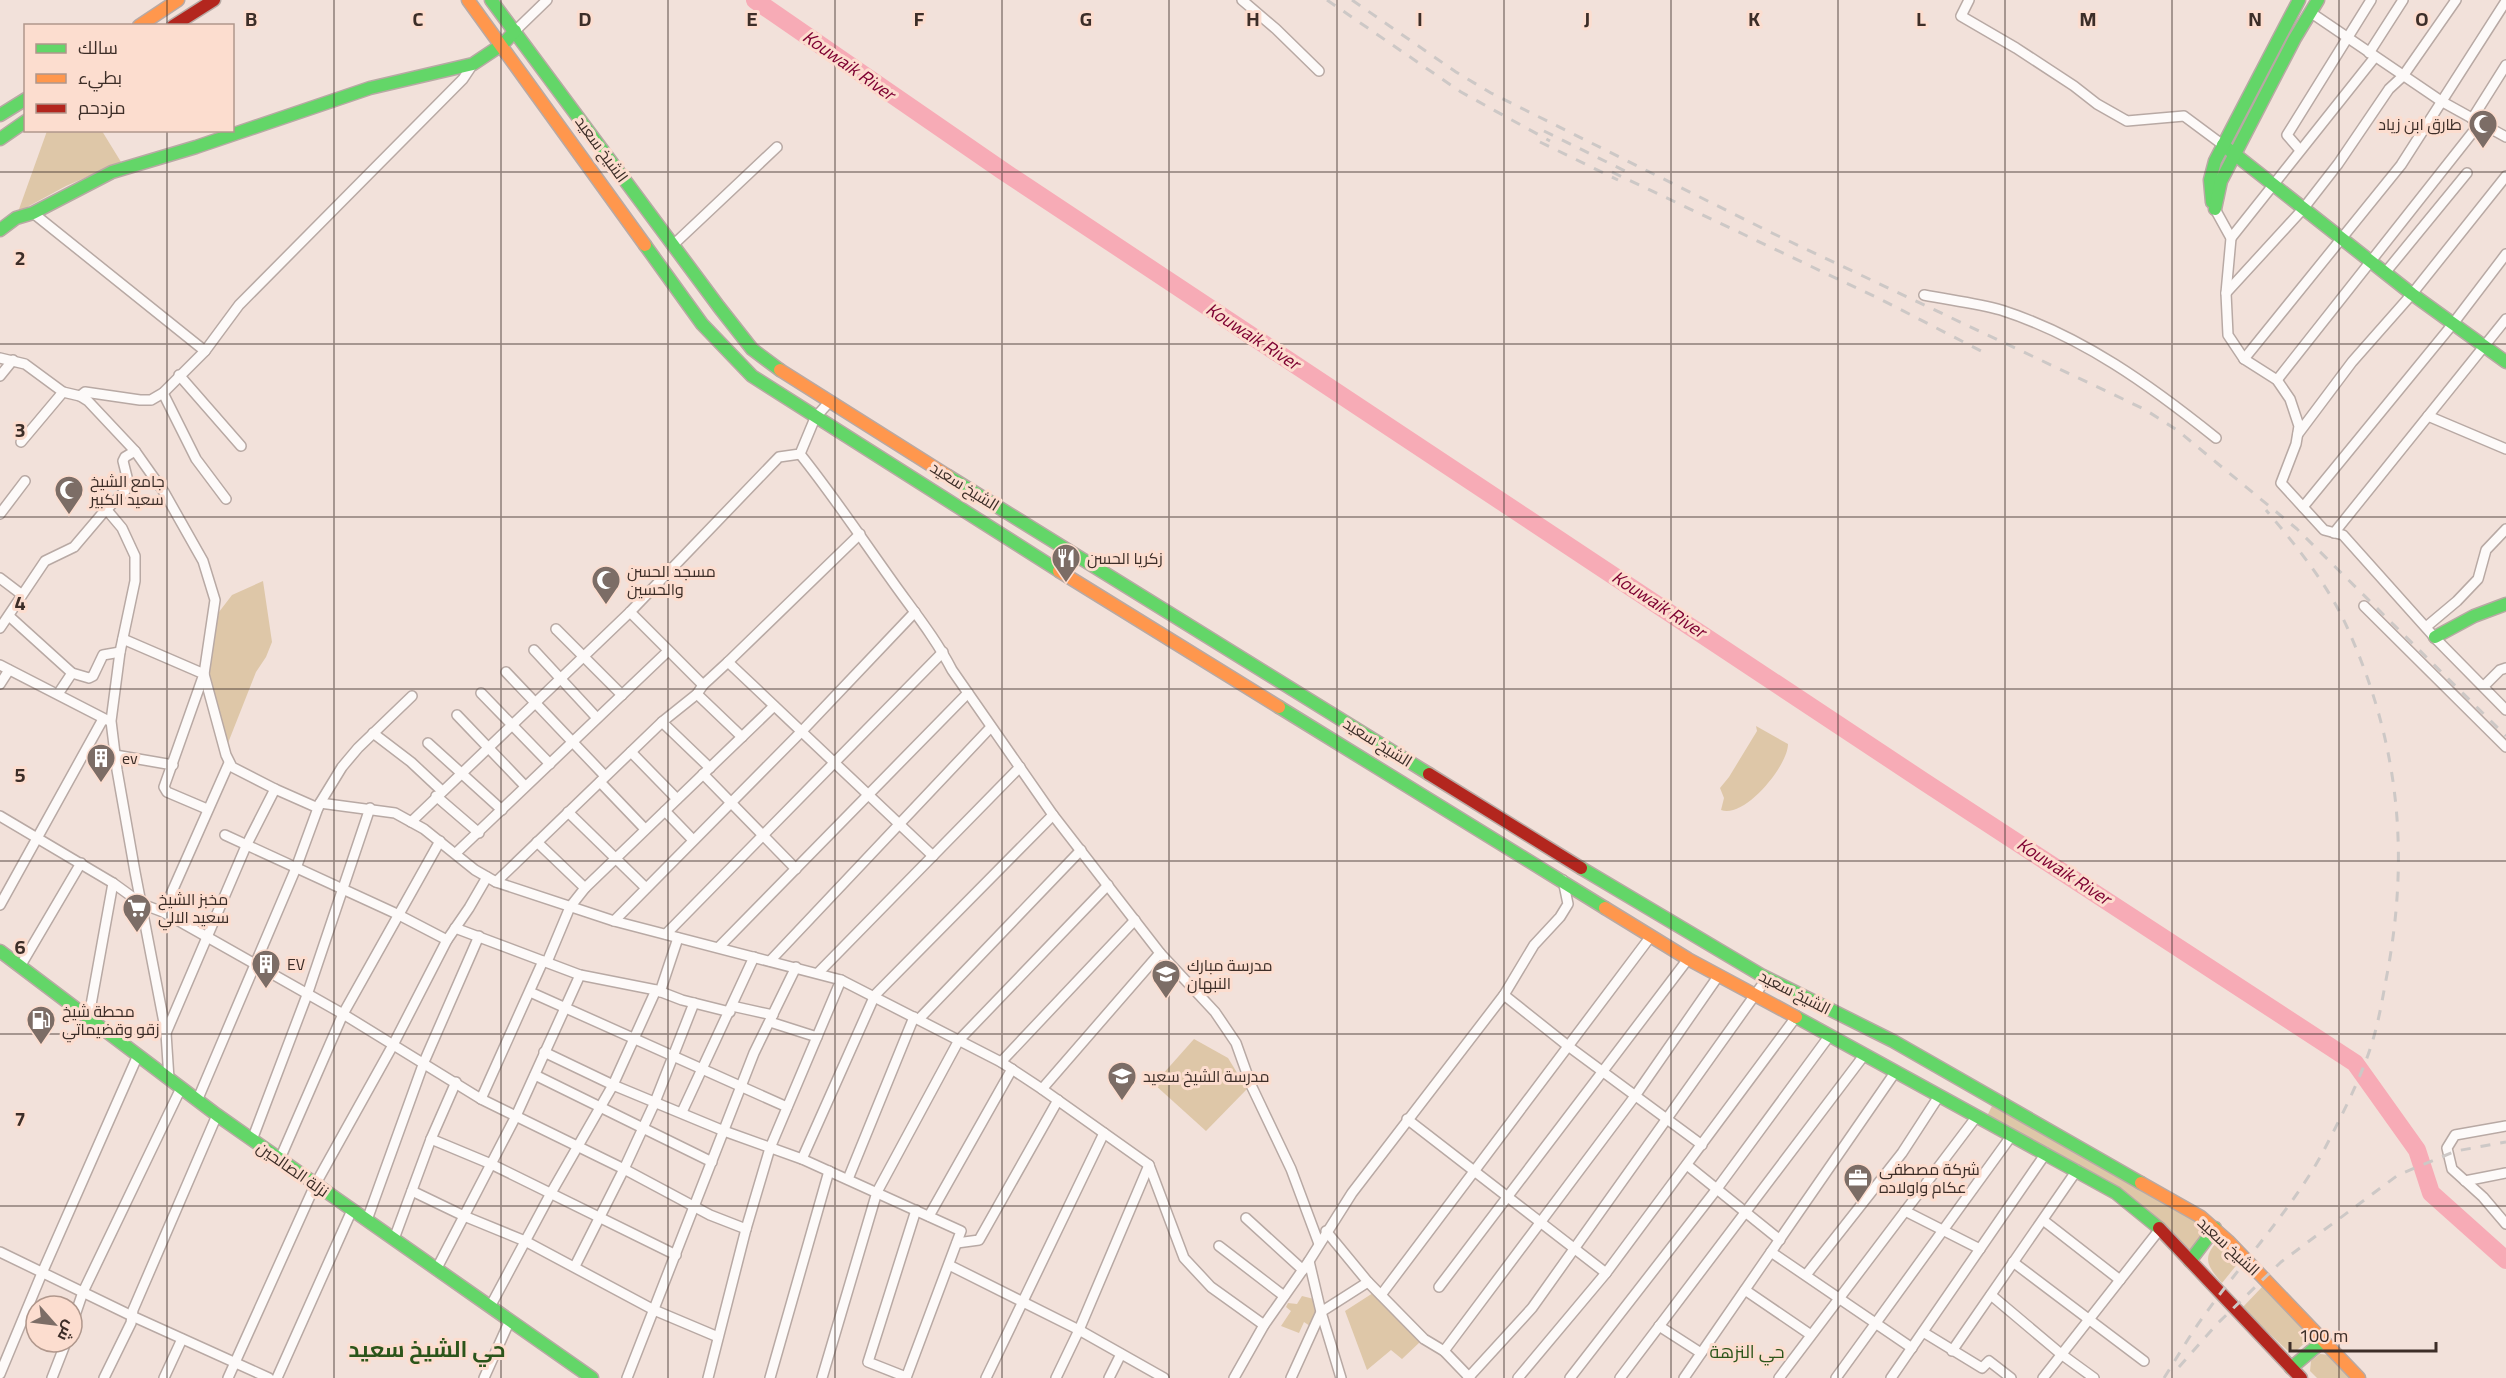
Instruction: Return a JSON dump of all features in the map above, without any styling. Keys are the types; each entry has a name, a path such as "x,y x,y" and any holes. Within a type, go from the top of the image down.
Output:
{"main road":[{"path":"142,24 178,0"},
{"path":"176,24 214,0"},
{"name":"الشيخ سعيد","path":"468,0 503,44 663,270 729,356 772,391 1688,959 2078,1170 2116,1193 2160,1229 2301,1378"},
{"name":"الشيخ سعيد","path":"491,0 672,246 752,349 789,376 1066,550 1562,856 1767,978 1893,1041 2194,1213 2215,1228 2359,1378"},
{"path":"2215,209 2221,181 2318,0"},
{"path":"2215,209 2210,192 2210,180 2223,145 2295,1"},
{"path":"0,230 16,218 33,213 112,172 196,147 370,88 473,64 503,44 515,31"},
{"path":"0,115 24,100"},
{"path":"0,139 24,122"},
{"path":"2223,145 2452,325 2506,362"},
{"path":"2434,637 2474,616 2506,604"},
{"path":"1558,877 1562,856"},
{"name":"نزلة الصالحين","path":"0,951 279,1161 592,1378"},
{"path":"2190,1261 2215,1228"},
{"path":"2291,1368 2323,1341"}],"street":[{"path":"515,31 547,0"},
{"path":"1242,0 1319,71"},
{"path":"1969,0 1961,16 2035,61 2107,110 2127,121 2184,116 2223,145"},
{"path":"2300,150 2287,135 2371,0"},
{"path":"2403,0 2372,55 2231,238 2226,293 2228,335 2244,359 2277,380 2290,399 2299,426 2296,444 2281,483 2324,530 2343,535 2434,637 2506,710"},
{"path":"2226,293 2303,209 2338,164 2389,89 2403,76 2456,0"},
{"path":"2244,359 2401,165 2506,1"},
{"path":"2310,12 2440,101 2506,137"},
{"path":"80,396 85,392 151,400 163,393 205,351 239,306 463,79 473,64"},
{"path":"2277,380 2476,121 2506,65"},
{"path":"672,246 777,147"},
{"path":"2385,273 2467,173"},
{"path":"2298,434 2352,362 2412,294 2506,176"},
{"path":"2215,209 2231,238"},
{"path":"33,213 205,351"},
{"path":"2303,507 2452,325 2506,254"},
{"path":"1924,295 1999,310 2049,328 2114,363 2164,396 2216,438"},
{"path":"2334,533 2506,319"},
{"path":"0,358 25,364 63,392 80,396 135,451 165,492 202,561 215,600 204,674 165,789 207,809"},
{"path":"0,376 13,360"},
{"path":"179,375 241,446"},
{"path":"21,442 63,392"},
{"path":"163,393 196,459 226,499"},
{"path":"800,454 814,418 830,401"},
{"path":"2428,416 2506,449"},
{"path":"0,628 45,561 74,547 106,509 125,491 128,480 123,461 135,451"},
{"path":"800,454 915,612 991,727 1053,815 1160,954 1215,1012 1236,1043 1251,1085 1291,1169 1319,1244"},
{"path":"411,822 630,612 779,457 800,454"},
{"path":"0,514 25,481"},
{"path":"0,905 107,720 135,581 135,556 122,528 106,509"},
{"path":"2426,627 2457,601 2478,579 2486,550 2506,529"},
{"path":"496,882 662,722 697,694 703,685 860,534"},
{"path":"0,578 21,594"},
{"path":"2364,606 2506,747"},
{"path":"630,612 703,685"},
{"path":"614,921 802,731 915,612"},
{"path":"9,616 72,673 90,678 103,655 120,652"},
{"path":"556,629 622,695"},
{"path":"123,639 204,674"},
{"path":"534,650 597,718"},
{"path":"456,853 668,651"},
{"path":"666,934 943,652"},
{"path":"728,662 933,856"},
{"path":"0,684 4,668 107,720 166,1033 169,1079"},
{"path":"2484,686 2500,670 2506,668"},
{"path":"506,672 572,742 645,829"},
{"path":"58,694 72,673"},
{"path":"163,912 229,764 204,674"},
{"path":"482,693 550,764"},
{"path":"719,947 968,693"},
{"path":"697,694 742,737"},
{"path":"197,1101 256,965 319,806 342,766 412,696"},
{"path":"481,1099 570,907 585,888 774,706"},
{"path":"457,716 525,786"},
{"path":"662,722 731,803 796,869"},
{"path":"770,961 991,727"},
{"path":"373,733 411,762 439,794 479,833"},
{"path":"429,743 501,810"},
{"path":"631,752 677,799"},
{"path":"115,755 173,765"},
{"path":"229,764 275,789 319,806 370,808 395,813 440,841 475,870 496,882 614,921 842,980 1001,1062 1149,1165 1184,1258 1211,1287 1264,1325"},
{"path":"818,973 1020,767"},
{"path":"166,1033 246,846 275,789"},
{"path":"252,1140 308,995 370,808"},
{"path":"665,811 693,840"},
{"path":"568,812 646,888"},
{"path":"802,1159 875,996 1053,815"},
{"path":"0,816 81,863 142,904 163,912 343,1014 481,1099 624,1169 710,1215 746,1228"},
{"path":"225,835 397,914 447,940"},
{"path":"279,1161 343,1014 397,914 440,841"},
{"path":"537,842 585,888"},
{"path":"848,1179 917,1018 1082,850"},
{"path":"21,966 81,863"},
{"path":"228,1378 315,1185 393,1045 447,940 487,877"},
{"path":"1234,1378 1264,1325 1309,1261 1326,1232 1407,1119 1504,995 1534,945 1560,917 1568,904 1558,877"},
{"path":"89,1016 113,883"},
{"path":"822,1378 877,1192 959,1040 1108,885"},
{"path":"1001,1062 1135,920"},
{"path":"455,928 580,975 658,991 694,1003 772,1019 817,1037"},
{"path":"367,1220 424,1062 479,936"},
{"path":"1381,1295 1651,936"},
{"path":"490,1306 550,1193 613,1085 658,991 678,938"},
{"path":"1042,1089 1160,954"},
{"path":"682,1112 754,957"},
{"path":"1439,1287 1688,959"},
{"path":"627,1378 754,1053 796,968"},
{"path":"436,1270 516,1116 580,975"},
{"path":"1444,1351 1635,1096 1719,975"},
{"path":"1326,1232 1368,1282 1424,1339 1444,1351 1469,1378 1532,1308 1767,978"},
{"path":"708,1378 746,1228 770,1148 842,980"},
{"path":"530,992 743,1085 787,1107"},
{"path":"1504,995 1602,1072 1702,1145"},
{"path":"575,1266 643,1129 694,1003"},
{"path":"1518,1378 1606,1273 1796,1017"},
{"path":"1570,1378 1716,1190 1830,1035"},
{"path":"544,1052 613,1085 724,1131 802,1159 877,1192 962,1231 906,1378 868,1362 916,1210"},
{"path":"1620,1378 1865,1054"},
{"path":"0,1374 138,1055"},
{"path":"929,1216 1012,1069"},
{"path":"1684,1378 1896,1071"},
{"path":"535,1075 712,1162"},
{"path":"394,1239 431,1139 456,1082"},
{"path":"83,1292 181,1088"},
{"path":"1806,1275 1902,1153 1939,1096"},
{"path":"957,1242 979,1240 1058,1100"},
{"path":"104,1378 217,1115"},
{"path":"1792,1378 1781,1375 1977,1116"},
{"path":"1407,1119 1606,1273"},
{"path":"2506,1126 2455,1135 2447,1148 2452,1168 2483,1197 2506,1224"},
{"path":"986,1378 1104,1133"},
{"path":"1836,1378 2012,1135"},
{"path":"431,1139 491,1164 676,1255"},
{"path":"1891,1378 2046,1153"},
{"path":"1056,1378 1079,1330 1149,1165"},
{"path":"1687,1165 1780,1240"},
{"path":"1952,1351 2078,1170"},
{"path":"770,1378 829,1171"},
{"path":"2465,1180 2506,1173"},
{"path":"412,1191 464,1216 525,1241 654,1310 718,1337"},
{"path":"277,1378 352,1210"},
{"path":"1905,1211 1980,1249"},
{"path":"1246,1218 1303,1270"},
{"path":"2043,1220 2120,1280"},
{"path":"2043,1378 2160,1229"},
{"path":"1219,1246 1284,1296"},
{"path":"0,1252 132,1316 269,1378"},
{"path":"1771,1252 1912,1348"},
{"path":"1309,1261 1340,1378"},
{"path":"2013,1262 2144,1361"},
{"path":"949,1265 1079,1330 1164,1378"},
{"path":"1291,1378 1321,1312 1368,1282"},
{"path":"1745,1290 1811,1335"},
{"path":"1991,1295 2061,1354 2094,1378"},
{"path":"484,1378 510,1320"},
{"path":"1659,1326 1701,1353"},
{"path":"1923,1332 1982,1368 1989,1361 2011,1378"},
{"path":"164,1378 182,1339"},
{"path":"52,1378 61,1354"},
{"path":"1109,1378 1121,1354"}],"shaded area":[{"path":"47,132 103,132 121,162 66,186 18,212"},
{"path":"263,581 272,642 256,672 228,743 207,668 219,612 232,595"},
{"path":"1756,726 1788,744 1786,754 1773,777 1752,799 1730,811 1721,810 1724,798 1720,788 1757,731"},
{"path":"1194,1039 1228,1058 1247,1089 1206,1131 1154,1084"},
{"path":"1992,1106 2197,1221 2205,1231 2191,1251 2136,1200 2109,1181 1987,1116"},
{"path":"2218,1241 2239,1262 2222,1283 2208,1262 2209,1252"},
{"path":"2263,1286 2308,1333 2307,1341 2297,1350 2288,1351 2242,1308"},
{"path":"1373,1293 1421,1341 1402,1359 1391,1350 1367,1370 1345,1311"},
{"path":"1302,1296 1314,1299 1318,1310 1310,1326 1304,1322 1299,1333 1281,1326 1291,1311 1286,1307 1288,1303 1297,1304"},
{"path":"2320,1354 2330,1355 2354,1378 2317,1378 2310,1371 2311,1361"}],"waterway":[{"name":"Kouwaik River","path":"755,0 1003,171 1923,781 2355,1063 2417,1150 2431,1193 2506,1260"}],"railway":[{"path":"1327,0 1461,92 1550,141"},
{"path":"1352,0 1456,72 1491,93 1772,233 2144,409 2177,430 2297,529 2506,736"},
{"path":"1544,131 1625,171"},
{"path":"1540,142 1618,180"},
{"path":"1612,172 1882,300 1985,353"},
{"path":"2164,1378 2200,1321 2297,1194 2323,1152 2353,1092 2371,1047 2393,939 2398,850 2396,806 2390,763 2380,720 2367,677 2342,617 2324,585 2302,554 2266,510"},
{"path":"2179,1367 2217,1324 2281,1262 2398,1175 2456,1151 2506,1142"}],"traffic: fast":[{"path":"491,0 719,307 752,349 780,370"},
{"path":"2212,202 2210,180 2215,161 2299,0"},
{"path":"2215,209 2221,181 2295,38 2318,0"},
{"path":"0,230 16,218 33,213 112,172 196,147 370,88 473,64 503,44 515,31"},
{"path":"0,115 24,100"},
{"path":"0,139 24,122"},
{"path":"2223,145 2412,294 2506,362"},
{"path":"645,245 702,324 752,376 1059,571"},
{"path":"948,476 1429,774"},
{"path":"2435,637 2474,616 2506,604"},
{"path":"1279,707 1605,908"},
{"path":"1581,868 1761,975 1893,1041 2141,1183"},
{"path":"0,951 217,1115 592,1378"},
{"path":"1796,1017 2116,1193 2159,1228"},
{"path":"2190,1261 2215,1228"},
{"path":"2291,1368 2323,1341"}],"traffic: slow":[{"path":"142,24 178,0"},
{"path":"468,0 645,245"},
{"path":"780,370 948,476"},
{"path":"1059,571 1279,707"},
{"path":"1605,908 1688,959 1796,1017"},
{"path":"2141,1183 2201,1217 2228,1241 2359,1378"}],"traffic: jam":[{"path":"176,24 214,0"},
{"path":"1429,774 1581,868"},
{"path":"2159,1228 2301,1378"}],"place":[{"name":"طارق ابن زياد","path":"2483,150"},
{"name":"جامع الشيخ سعيد الكبير","path":"69,516"},
{"name":"زكريا الحسن","path":"1066,584"},
{"name":"مسجد الحسن والحسين","path":"606,606"},
{"name":"ev","path":"101,784"},
{"name":"مخبز الشيخ سعيد الالي","path":"137,934"},
{"name":"EV","path":"266,990"},
{"name":"مدرسة مبارك النبهان","path":"1166,1000"},
{"name":"محطة شيخ زقو وقضيماتي","path":"41,1046"},
{"name":"مدرسة الشيخ سعيد","path":"1122,1102"},
{"name":"شركة مصطفى عكام واولاده","path":"1858,1204"}],"district":[{"name":"حي الشيخ سعيد","path":"427,1349"},
{"name":"حي النزهة","path":"1747,1351"}]}
